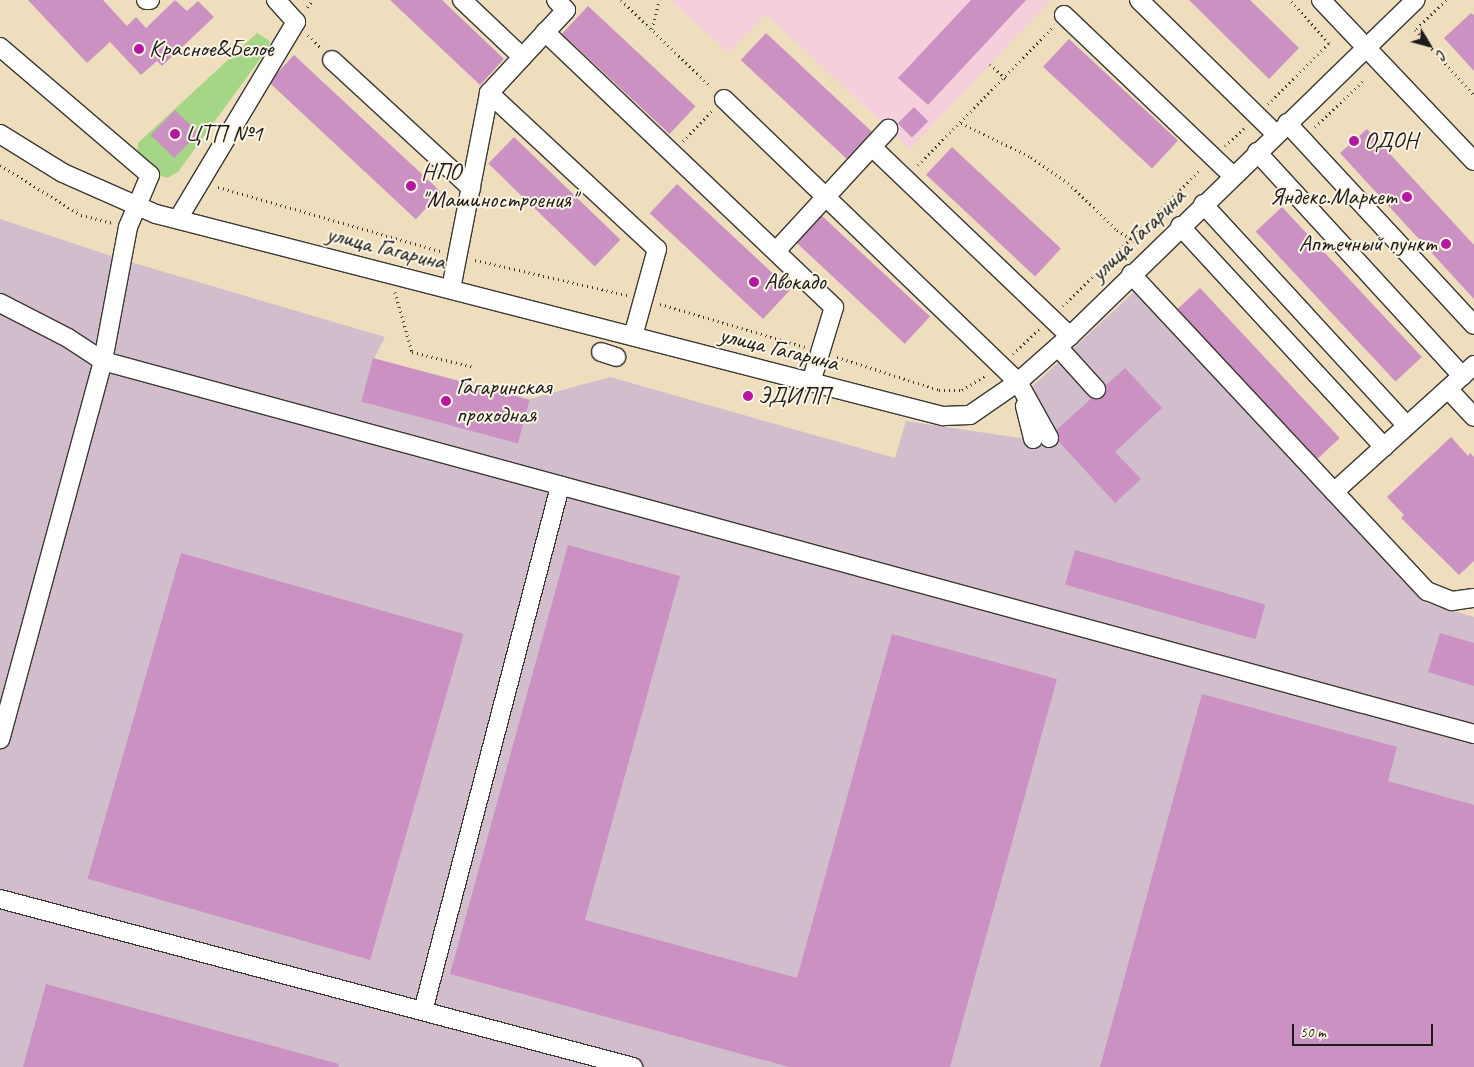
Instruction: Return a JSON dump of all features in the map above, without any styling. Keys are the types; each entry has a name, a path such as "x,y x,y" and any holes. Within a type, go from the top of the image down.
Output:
{"street":[{"path":"178,219 296,22 276,0"},
{"path":"462,0 522,57"},
{"path":"451,289 489,92 566,10 556,0"},
{"path":"1139,0 1281,128 1474,325"},
{"path":"1321,0 1474,160"},
{"name":"улица Гагарина","path":"0,134 63,173 138,207 178,219 811,382 890,409 944,416 970,415 1018,382 1064,342 1130,274 1415,0"},
{"path":"1064,15 1232,176"},
{"path":"545,32 834,307 811,382"},
{"path":"0,47 150,175 128,227 104,361 0,739"},
{"path":"332,60 471,188"},
{"path":"489,92 657,249 633,336"},
{"path":"724,99 1018,382 1041,438"},
{"path":"776,250 888,129"},
{"path":"872,147 1064,342 1096,389"},
{"path":"1257,152 1468,371 1334,492"},
{"path":"1203,204 1407,426"},
{"path":"1180,226 1384,447"},
{"path":"1130,274 1427,591 1452,601 1474,598"},
{"path":"0,303 68,338 104,361 1474,734"},
{"path":"1448,389 1474,417"},
{"path":"423,1011 560,486"},
{"path":"0,899 633,1067"}],"path":[{"path":"622,0 724,99 672,152"},
{"path":"652,29 659,0"},
{"path":"1290,0 1329,43"},
{"path":"1446,0 1415,30 1474,95"},
{"path":"920,166 1064,15"},
{"path":"296,22 332,60"},
{"path":"990,64 1004,78"},
{"path":"961,124 1031,157 1068,184 1117,230 1154,252"},
{"path":"0,165 81,215 128,227"},
{"path":"393,284 412,352 474,367"}],"shaded area":[{"path":"670,0 1051,0 910,149 766,14 729,53"},
{"path":"0,219 120,259 385,337 374,359 530,399 610,377 895,458 906,421 1026,439 1023,395 1135,291 1423,602 1474,617 1474,1067 0,1067"}],"green space":[{"path":"257,33 270,41 268,48 178,172 167,178 161,176 137,155 138,143"}],"building":[{"path":"28,0 103,0 127,26 136,17 146,28 175,0 187,11 198,1 214,17 162,66 157,61 141,75 110,42 87,63"},
{"path":"390,0 442,0 504,59 480,85"},
{"path":"971,0 1026,0 928,105 898,78"},
{"path":"1189,0 1250,0 1299,48 1269,79"},
{"path":"588,6 696,106 670,134 562,34"},
{"path":"1471,13 1474,15 1474,71 1444,38"},
{"path":"766,33 875,135 850,162 741,60"},
{"path":"1069,39 1178,141 1152,168 1043,67"},
{"path":"294,55 441,192 416,219 269,82"},
{"path":"914,107 928,121 912,137 898,123"},
{"name":"ЦТП №1","path":"175,110 199,133 174,158 151,135"},
{"path":"1367,129 1474,245 1474,299 1340,153"},
{"path":"514,137 620,240 595,266 488,164"},
{"path":"952,147 1061,249 1035,276 926,175"},
{"path":"677,184 790,290 763,319 650,213"},
{"path":"1282,207 1422,357 1395,381 1256,232"},
{"path":"821,215 930,317 905,344 796,242"},
{"path":"1200,288 1340,438 1313,463 1173,313"},
{"name":"Гагаринская проходная","path":"373,358 529,400 518,443 361,401"},
{"path":"1125,368 1162,408 1115,452 1141,479 1115,503 1052,434"},
{"path":"1451,437 1468,456 1470,453 1474,457 1474,561 1459,575 1401,518 1404,515 1387,497"},
{"path":"568,545 680,576 585,920 797,978 892,634 1057,679 950,1067 789,1067 450,974"},
{"path":"1075,550 1265,605 1255,639 1065,585"},
{"path":"181,553 464,634 370,960 88,879"},
{"path":"1440,633 1474,643 1474,686 1428,672"},
{"path":"1202,694 1397,747 1388,781 1474,805 1474,1067 1100,1067"},
{"path":"46,984 339,1064 338,1067 23,1067"}],"place":[{"name":"Красное&Белое","path":"139,49"},
{"name":"ЦТП №1","path":"175,134"},
{"name":"ОДОН","path":"1354,141"},
{"name":"НПО \"Машиностроения\"","path":"411,186"},
{"name":"Яндекс.Маркет","path":"1407,197"},
{"name":"Аптечный пункт","path":"1446,244"},
{"name":"Авокадо","path":"754,282"},
{"name":"ЭДИПП","path":"748,396"},
{"name":"Гагаринская проходная","path":"446,401"}]}
